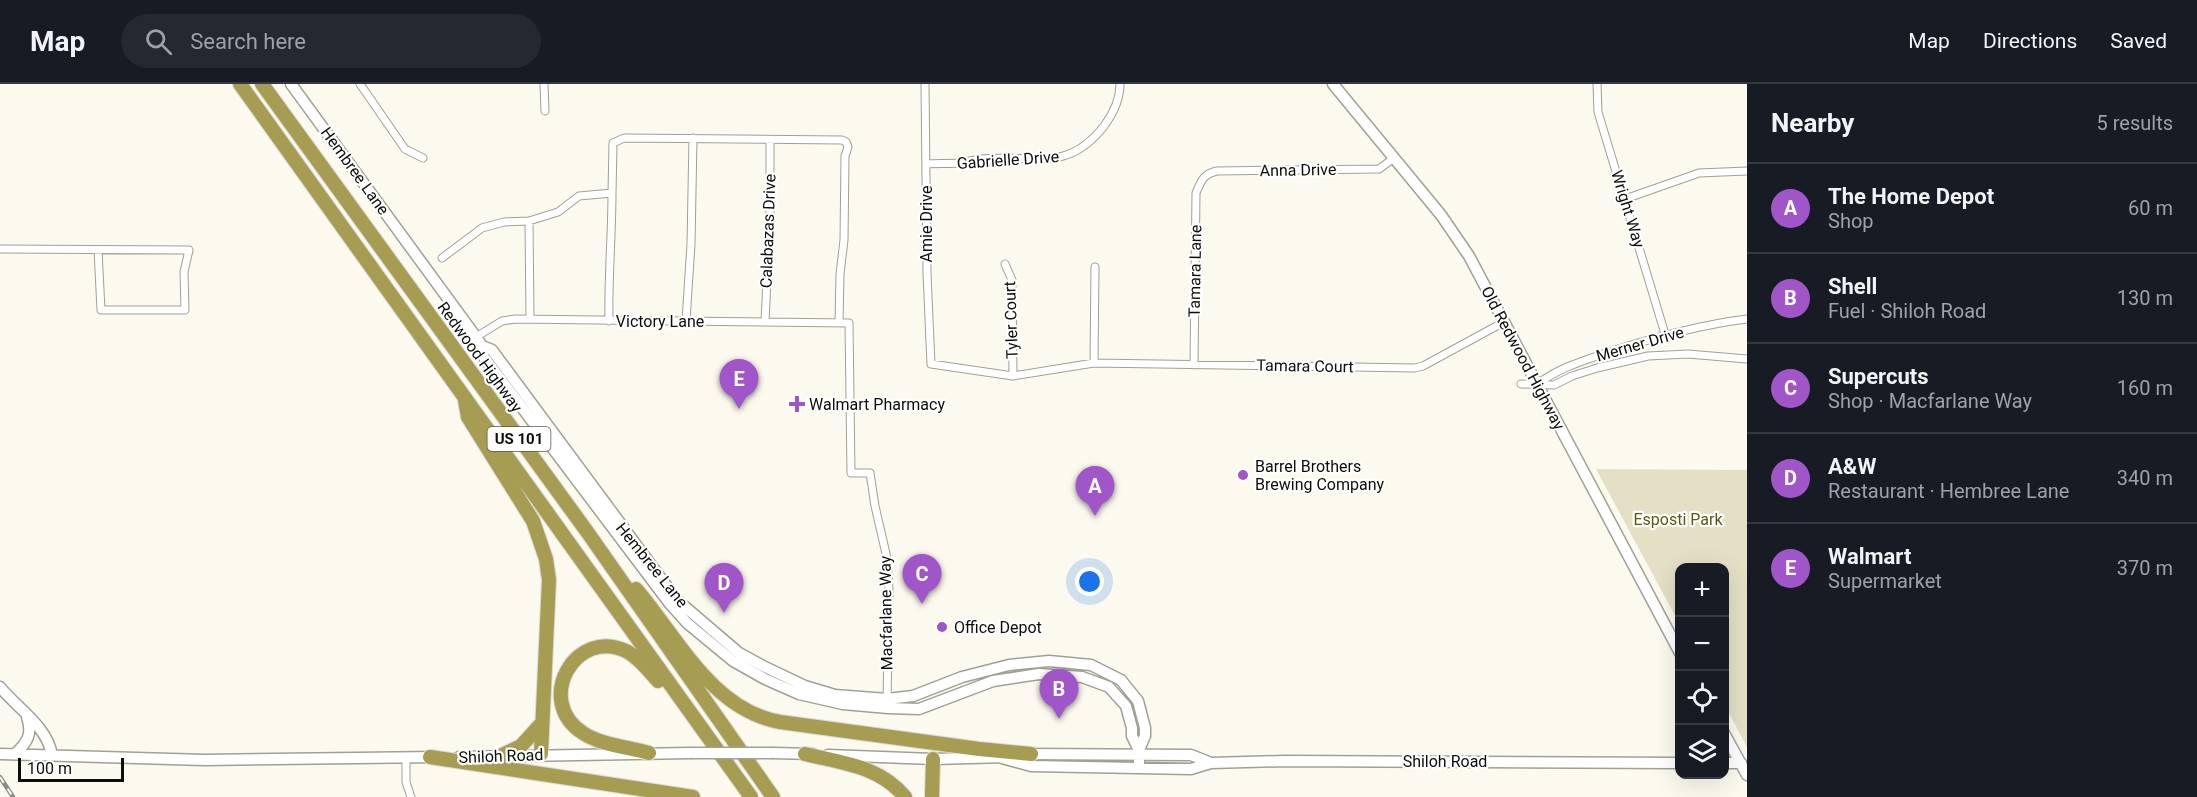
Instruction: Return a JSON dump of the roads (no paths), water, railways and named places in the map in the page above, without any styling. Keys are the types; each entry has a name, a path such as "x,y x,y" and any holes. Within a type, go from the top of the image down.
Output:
{"highway":[{"name":"US 101","path":"240,84 751,797"},
{"name":"Redwood Highway","path":"262,84 588,533 773,797"},
{"path":"464,395 468,417 533,521 546,559 549,580 542,754"},
{"path":"588,533 643,597 712,685 746,711 767,720 780,722 1031,754"},
{"path":"649,753 585,734 569,720 561,703 562,682 570,664 583,653 606,647 614,647 630,653 642,663 703,731"},
{"path":"500,756 521,746 542,723"},
{"path":"805,754 878,773 893,783 905,797"},
{"path":"430,758 693,797"},
{"path":"932,797 933,759"},
{"path":"753,770 779,797"}],"main road":[{"name":"Hembree Lane","path":"291,84 479,341 483,356 583,491 687,623 733,661 790,690 843,704 887,703 919,709 993,681 1039,674 1082,677 1109,687 1126,706 1132,736 1139,753"},
{"name":"Old Redwood Highway","path":"1333,84 1441,215 1462,245 1675,644"},
{"name":"Hembree Lane","path":"887,703 913,696 962,677 1009,665 1049,661 1091,665 1121,680 1138,701 1145,728 1145,736 1139,753 1139,767"},
{"path":"960,692 962,685 967,682 999,673 1009,665"},
{"path":"0,687 48,739 52,755"},
{"path":"15,754 26,743 30,734 26,714"},
{"path":"1729,739 1744,763 1747,775"},
{"name":"Shiloh Road","path":"0,753 206,760 649,753 774,753 933,759 1002,758 1031,754 1139,753 1191,755 1211,763"},
{"name":"Shiloh Road","path":"1002,758 1031,766 1191,769 1211,763 1295,761 1675,763"}],"street":[{"path":"360,84 405,149 423,158"},
{"path":"544,84 545,111"},
{"name":"Amie Drive","path":"925,84 927,273 931,364"},
{"name":"Gabrielle Drive","path":"926,164 957,164 981,159 1047,159 1071,155 1095,138 1111,118 1120,93 1120,84"},
{"name":"Wright Way","path":"1597,84 1599,112 1665,334"},
{"path":"609,321 608,285 612,250 613,143 624,138 693,138 846,142 848,147 845,156 844,240 840,274 839,323"},
{"path":"686,321 691,244 693,138"},
{"name":"Calabazas Drive","path":"765,322 771,215 771,140"},
{"name":"Anna Drive","path":"1202,178 1209,172 1217,171 1379,169 1394,158"},
{"path":"1625,199 1699,173 1747,171"},
{"name":"Tamara Lane","path":"1194,365 1196,193 1202,178"},
{"path":"442,258 482,228 504,222 529,221 558,212 579,196 612,192"},
{"path":"529,221 530,320"},
{"path":"0,249 189,250 184,272 185,310 101,310 98,250"},
{"name":"Tyler Court","path":"1005,264 1012,280 1013,375"},
{"path":"1095,267 1095,363"},
{"name":"Merner Drive","path":"1538,384 1549,375 1577,363 1665,334 1747,319"},
{"name":"Victory Lane","path":"479,341 502,321 849,323"},
{"name":"Tamara Court","path":"931,364 1013,375 1095,363 1414,368 1423,366 1504,322"},
{"name":"Macfarlane Way","path":"849,323 851,473 870,473 874,506 887,558 889,590 887,703"},
{"name":"Merner Drive","path":"1521,384 1554,385 1588,371 1648,356 1688,354 1747,359"},
{"path":"406,758 406,782 411,797"}],"railway":[{"path":"0,777 13,797"}],"place":[{"name":"Walmart Pharmacy","path":"797,404"},
{"name":"Walmart","path":"739,409"},
{"name":"Barrel Brothers Brewing Company","path":"1243,475"},
{"name":"The Home Depot","path":"1095,516"},
{"name":"Supercuts","path":"922,604"},
{"name":"A&W","path":"724,613"},
{"name":"Office Depot","path":"942,627"},
{"name":"Shell","path":"1059,719"}],"park label":[{"name":"Esposti Park","path":"1678,519"}]}
